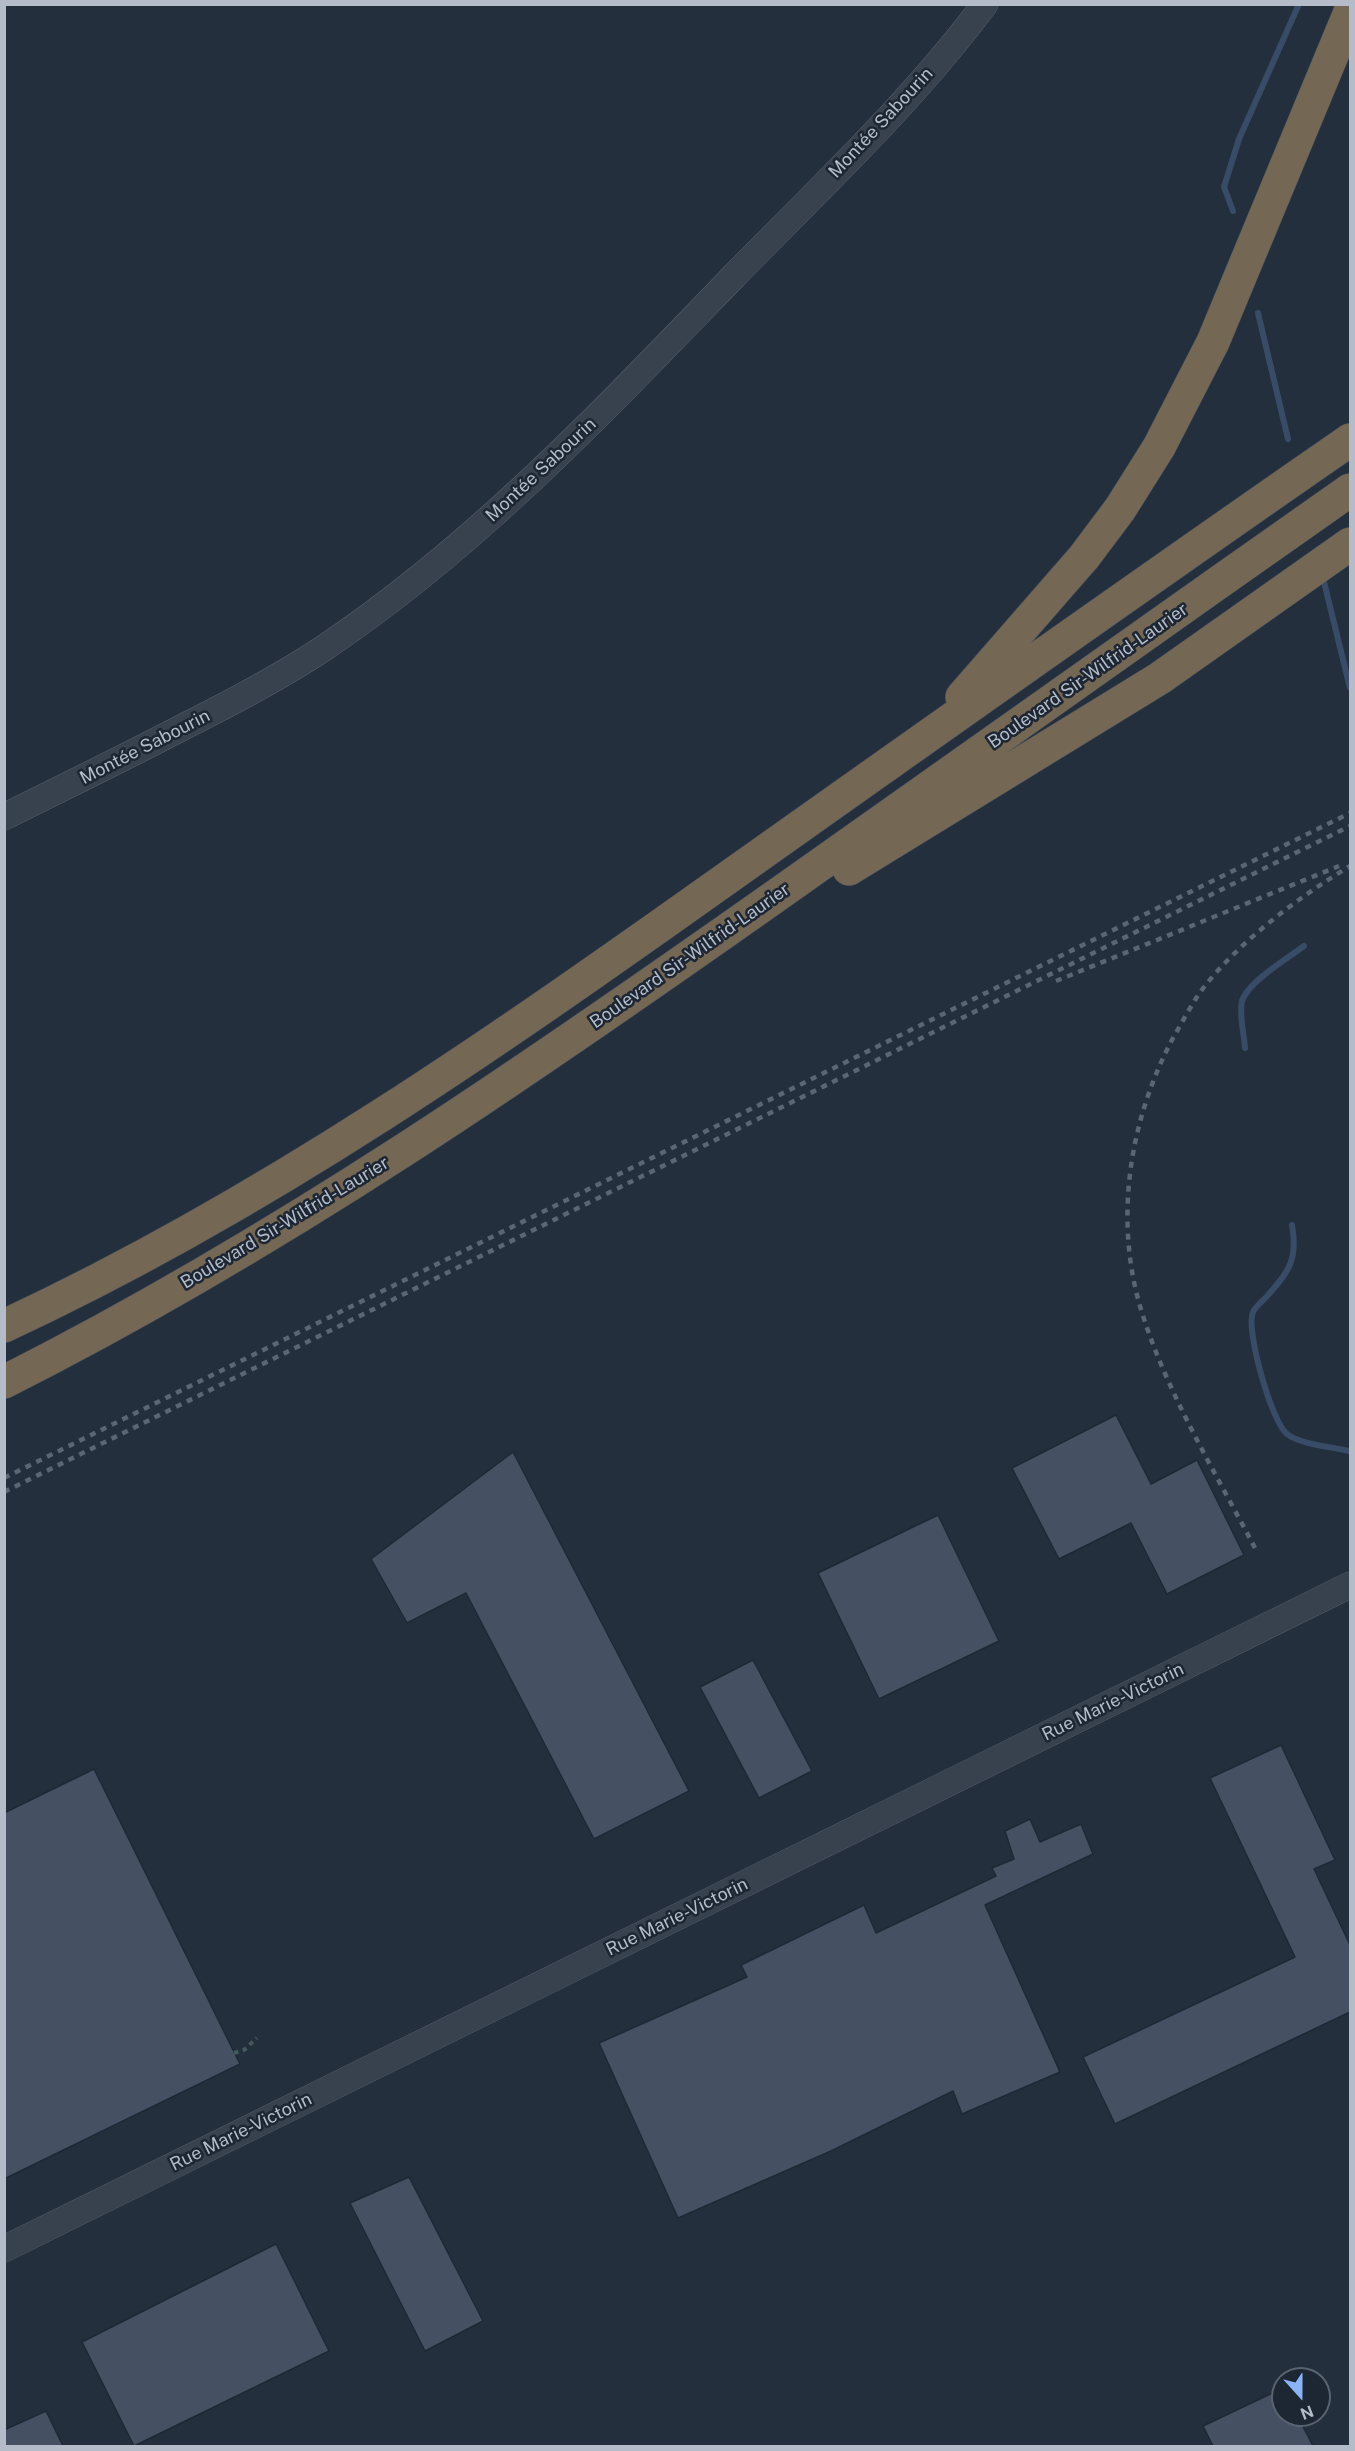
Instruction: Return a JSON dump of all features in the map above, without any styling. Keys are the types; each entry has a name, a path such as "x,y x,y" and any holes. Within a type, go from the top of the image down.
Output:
{"highway":[{"path":"930,734 1084,557 1120,509 1159,447 1213,342 1350,12"},
{"path":"4,1326 174,1241 350,1134 561,995 1350,440"},
{"name":"Boulevard Sir-Wilfrid-Laurier","path":"4,1382 106,1329 231,1258 356,1181 600,1020 1350,490"},
{"path":"600,1020 1152,684 1350,544"}],"street":[{"name":"Montée Sabourin","path":"4,817 235,701 298,665 372,615 453,550 542,471 695,317 909,95 985,4"},
{"name":"Rue Marie-Victorin","path":"4,2249 1350,1585"}],"path":[{"path":"234,2053 244,2050 257,2038"}],"building":[{"path":"1116,1415 1151,1484 1197,1460 1244,1555 1167,1594 1131,1523 1059,1559 1012,1468"},
{"path":"513,1452 689,1791 594,1839 466,1593 407,1623 371,1559"},
{"path":"938,1515 999,1641 879,1699 818,1573"},
{"path":"753,1660 812,1771 759,1798 700,1687"},
{"path":"1281,1745 1335,1860 1314,1869 1350,1945 1350,2012 1115,2124 1083,2057 1295,1957 1210,1778"},
{"path":"94,1769 240,2064 4,2179 4,1813"},
{"path":"1030,1819 1040,1842 1081,1824 1093,1854 985,1905 1060,2072 962,2114 953,2091 831,2151 678,2218 599,2043 747,1977 741,1965 864,1905 876,1933 996,1876 992,1868 1014,1859 1005,1831"},
{"path":"409,2177 483,2321 425,2351 350,2203"},
{"path":"276,2244 329,2351 134,2446 82,2342"},
{"path":"1271,2394 1271,2427 1303,2427 1313,2446 1213,2446 1203,2426"},
{"path":"46,2411 63,2446 4,2446 4,2430"}],"waterway":[{"path":"1233,211 1224,187 1239,139 1299,4"},
{"path":"1258,313 1288,439"},
{"path":"1324,582 1350,688"},
{"path":"1245,1048 1241,1012 1242,1001 1246,994 1260,978 1304,946"},
{"path":"1292,1225 1294,1246 1287,1271 1253,1312 1253,1337 1261,1375 1274,1413 1287,1434 1307,1443 1349,1451"}],"railway":[{"path":"4,1478 1350,813"},
{"path":"4,1492 1350,826"},
{"path":"1056,981 1339,866"},
{"path":"1255,1548 1176,1399 1150,1337 1132,1272 1128,1238 1131,1169 1137,1135 1158,1069 1173,1038 1204,987 1235,953 1272,920 1350,866"}]}
